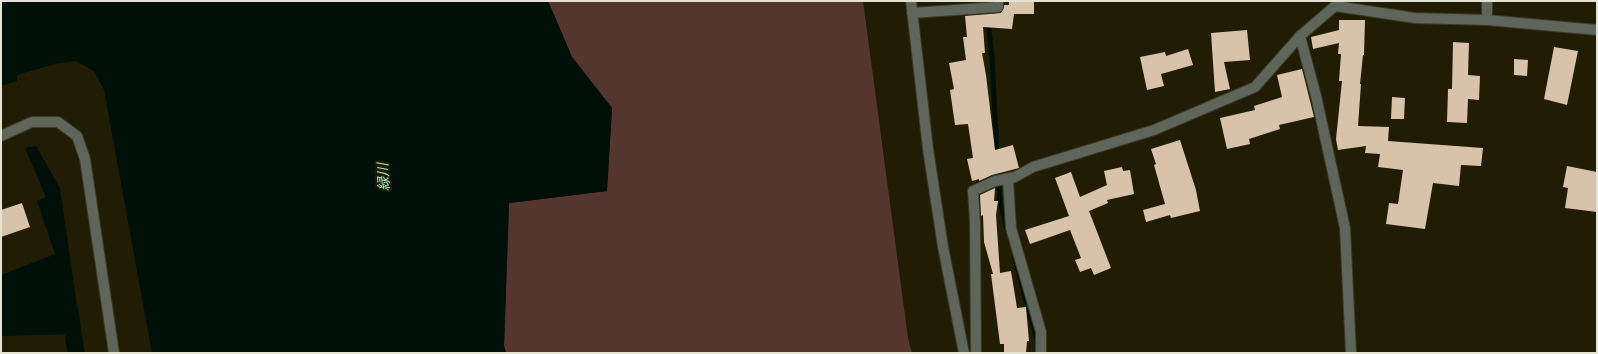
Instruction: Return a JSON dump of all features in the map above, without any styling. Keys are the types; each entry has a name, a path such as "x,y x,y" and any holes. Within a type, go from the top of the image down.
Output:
{"street":[{"path":"911,1 928,149 942,247 964,353"},
{"path":"912,13 998,7 998,1"},
{"path":"1487,1 1487,20"},
{"path":"976,353 975,222 973,191 995,181 1015,177 1032,167 1154,130 1255,87 1300,36 1335,6 1415,18 1487,20 1597,30"},
{"path":"1300,36 1316,96 1345,228 1350,353"},
{"path":"1,136 32,122 58,122 76,136 85,159 114,353"},
{"path":"1008,178 1011,228 1041,332 1041,353"}],"shaded area":[{"path":"548,1 863,1 908,338 912,353 506,353 504,346 509,203 607,191 612,108 572,57"}],"water":[{"name":"緑川","path":"1,1 548,1 572,57 612,108 607,191 509,203 504,346 506,353 152,353 104,90 94,71 76,61 55,64 17,75 17,81 1,86"},
{"path":"36,146 60,188 81,334 1,336 1,275 55,254 37,201 46,197 25,148"}],"building":[{"path":"1009,1 1034,2 1034,14 1014,14 1012,29 983,27 985,53 982,53 995,150 1013,145 1019,168 992,175 979,181 979,179 972,181 967,159 973,158 968,124 955,125 950,90 954,89 949,63 966,60 963,37 967,37 965,16 1001,13 1004,5 1009,5"},
{"path":"1339,20 1365,20 1364,55 1360,84 1358,126 1389,127 1388,141 1483,148 1481,166 1461,165 1459,186 1433,183 1425,229 1386,224 1389,203 1398,204 1403,170 1378,167 1380,154 1365,153 1366,146 1338,150 1336,139 1342,81 1339,81 1341,54 1338,54 1339,43 1313,49 1311,37 1339,30"},
{"path":"1247,30 1250,60 1224,62 1230,89 1215,92 1211,33"},
{"path":"1453,42 1469,43 1468,75 1480,76 1479,100 1468,99 1467,123 1447,122 1448,89 1452,89"},
{"path":"1554,47 1578,51 1567,105 1544,99"},
{"path":"1188,49 1193,65 1161,74 1164,86 1147,90 1140,57 1165,52 1166,56"},
{"path":"1514,59 1528,60 1527,76 1514,75"},
{"path":"1302,69 1314,117 1279,125 1280,129 1249,139 1250,144 1227,149 1220,118 1255,110 1254,106 1282,97 1277,75"},
{"path":"1392,97 1405,98 1404,119 1391,119"},
{"path":"1180,140 1196,190 1200,211 1171,218 1170,215 1146,222 1143,210 1165,204 1151,149"},
{"path":"1567,166 1597,172 1597,212 1565,208 1568,188 1563,187"},
{"path":"1122,167 1123,171 1130,170 1134,194 1107,200 1108,203 1089,211 1111,268 1094,275 1091,268 1080,272 1075,260 1081,258 1070,230 1030,244 1025,230 1069,216 1055,178 1071,172 1080,197 1107,185 1104,171"},
{"path":"995,188 994,201 998,201 996,215 1000,273 1011,271 1017,308 1026,307 1029,341 1027,341 1026,353 1004,353 1004,344 1000,344 991,274 993,274 984,242 983,215 981,216 980,195"},
{"path":"22,203 30,227 1,237 1,210"}],"waterway":[{"path":"986,1 992,57 997,156"},
{"path":"998,168 1000,201 1007,229"},
{"path":"1014,254 1027,307 1038,341"},
{"path":"70,312 76,353"}]}
